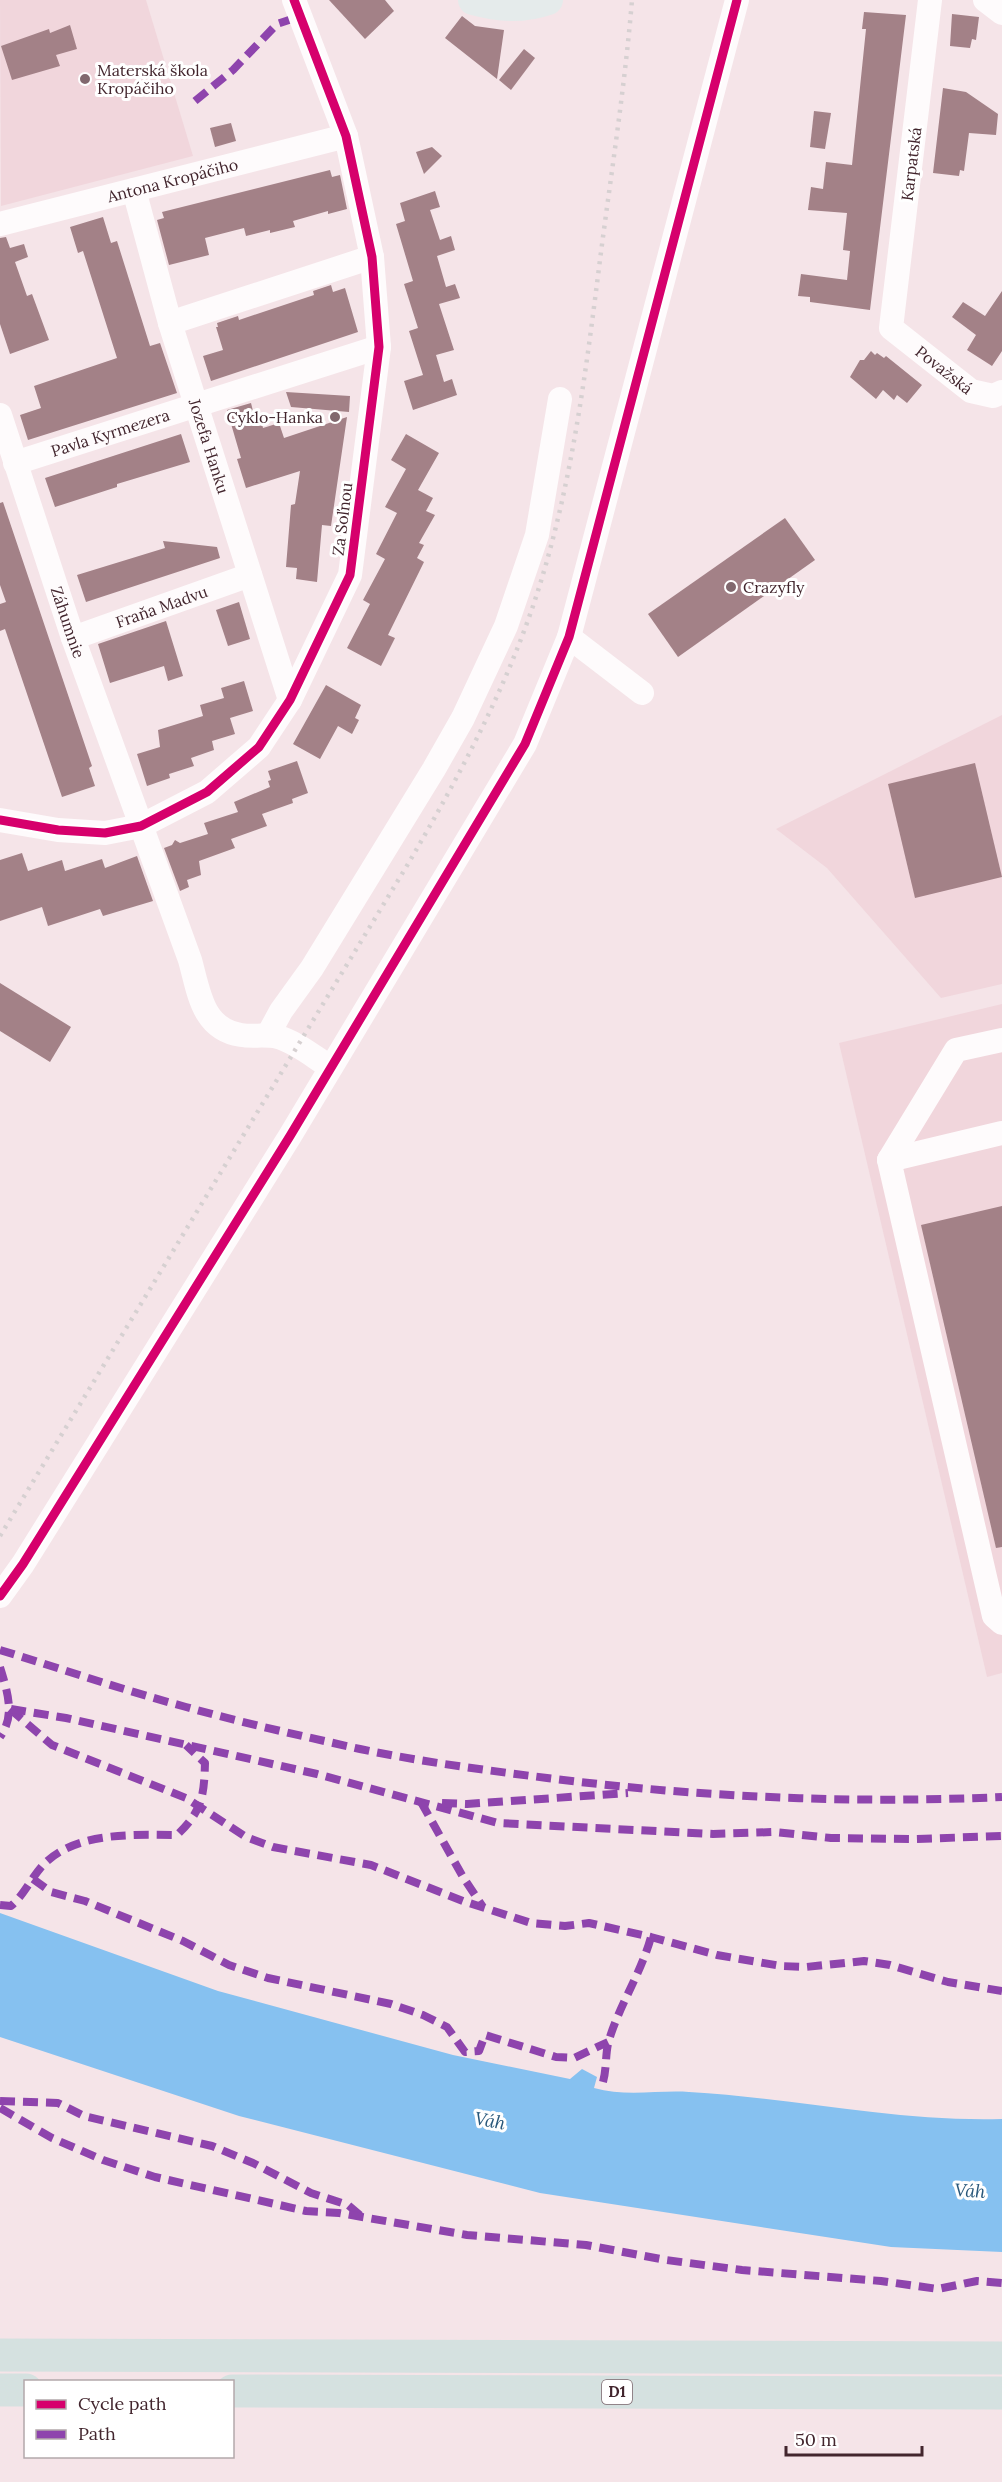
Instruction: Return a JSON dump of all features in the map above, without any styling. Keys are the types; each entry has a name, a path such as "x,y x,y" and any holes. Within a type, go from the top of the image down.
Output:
{"highway":[{"name":"D1","path":"0,2355 1002,2358"},
{"path":"0,2390 24,2390"},
{"name":"D1","path":"234,2391 1002,2393"}],"main road":[{"path":"473,0 493,6 515,7 548,0"}],"street":[{"name":"Za Soľnou","path":"0,820 58,830 105,833 141,826 207,792 259,747 290,700 350,575 379,347 372,257 346,136 294,0"},
{"path":"0,1596 23,1564 284,1146 525,744 569,637 737,0"},
{"name":"Karpatská","path":"891,328 930,0"},
{"path":"984,0 1002,13"},
{"name":"Antona Kropáčiho","path":"0,224 346,136"},
{"name":"Jozefa Hanku","path":"134,190 170,323 290,700"},
{"path":"170,323 372,257"},
{"name":"Považská","path":"891,328 972,391 993,396 1002,392"},
{"name":"Pavla Kyrmezera","path":"15,463 379,347"},
{"path":"268,1035 281,1011 312,968 434,769 463,718 506,626 537,535 560,399"},
{"name":"Záhumnie","path":"0,415 73,638 190,960 204,1010 216,1025 225,1031 251,1036 268,1035 290,1042 330,1067"},
{"name":"Fraňa Madvu","path":"73,638 250,575"},
{"path":"569,637 642,693"},
{"path":"1002,1040 956,1050 889,1160 994,1616 1002,1623"},
{"path":"889,1160 1002,1133"}],"shaded area":[{"name":"Materská škola Kropáčiho","path":"0,0 146,0 193,156 1,206"},
{"path":"1002,715 1002,984 941,998 827,868 776,829"},
{"path":"1002,1004 1002,1673 987,1677 839,1043"}],"water":[{"name":"Váh","path":"0,1913 218,1991 453,2055 570,2079 582,2069 597,2077 594,2088 606,2091 689,2092 924,2117 1002,2119 1002,2252 891,2247 540,2193 239,2116 0,2037"}],"building":[{"path":"329,0 385,0 394,11 365,39"},
{"path":"864,12 906,15 870,310 810,302 810,297 798,296 801,274 847,280 850,251 843,250 847,213 808,210 811,187 823,189 826,162 852,165 866,29 862,29"},
{"path":"952,14 979,17 976,40 972,39 970,48 950,46"},
{"path":"462,16 475,26 504,30 497,79 445,38"},
{"path":"70,25 77,49 56,55 60,66 12,80 1,46 49,29 50,33"},
{"path":"524,49 535,58 511,90 499,80"},
{"path":"943,88 966,92 998,114 996,135 969,133 964,171 960,170 959,176 933,173"},
{"path":"814,111 831,113 825,149 810,147"},
{"path":"231,123 236,141 215,147 210,128"},
{"path":"432,147 442,156 424,174 416,152"},
{"path":"330,170 332,177 340,175 347,209 328,214 328,211 293,221 295,227 270,233 270,230 246,236 244,228 205,238 209,255 169,265 157,220 164,218 162,212"},
{"path":"435,191 440,207 430,210 440,240 451,236 455,250 437,256 446,287 455,284 460,298 439,304 454,350 436,355 444,382 452,379 457,395 413,410 404,381 423,375 409,331 418,328 404,284 413,281 396,224 405,221 400,203"},
{"path":"103,217 111,243 117,241 150,346 160,343 177,393 28,440 20,415 41,408 34,386 117,358 83,251 78,253 70,227"},
{"path":"6,237 10,248 24,244 28,257 15,262 27,296 32,294 49,340 10,354 0,324 0,238"},
{"path":"331,285 333,292 345,288 358,332 211,381 203,356 223,350 216,327 218,327 217,323 238,316 239,320 314,295 313,291"},
{"path":"1002,291 1002,351 992,366 967,350 976,335 952,317 963,302 985,316"},
{"path":"871,351 884,358 886,356 922,385 907,403 897,395 894,400 883,390 876,399 850,377 860,360 864,360"},
{"path":"286,392 350,396 349,412 291,407"},
{"path":"251,403 255,419 261,420 263,428 279,423 284,438 347,417 331,526 322,525 317,582 296,579 297,568 286,567 291,505 295,504 300,471 246,488 237,459 241,458 227,410"},
{"path":"181,434 190,462 117,484 117,487 55,507 45,478"},
{"path":"406,434 439,453 418,490 433,498 426,511 435,515 419,543 424,545 417,558 424,562 388,635 395,638 381,666 347,648 370,604 363,600 385,559 376,554 397,513 385,507 406,469 391,460"},
{"path":"3,502 92,766 89,768 95,786 62,797 5,629 0,631 0,604 6,602 0,585 0,503"},
{"name":"Crazyfly","path":"785,518 815,560 678,657 648,614"},
{"path":"163,541 217,547 220,558 86,602 77,575 165,548"},
{"path":"239,602 250,639 228,646 216,610"},
{"path":"166,621 183,676 168,681 164,666 110,683 98,644"},
{"path":"244,681 253,711 230,718 235,734 212,741 214,750 191,758 194,766 169,774 170,778 147,786 137,754 160,747 158,730 203,716 200,705 224,698 221,688"},
{"path":"326,685 361,705 355,718 359,720 352,734 338,726 320,759 293,744"},
{"path":"297,761 308,793 292,799 293,803 262,814 267,826 231,839 235,848 199,861 201,875 187,880 189,887 180,891 164,848 172,845 175,840 180,843 208,834 204,823 238,812 234,802 270,787 268,781 271,780 268,771"},
{"path":"975,763 1002,877 915,898 888,784"},
{"path":"22,853 28,871 62,860 65,871 102,859 105,868 137,856 153,901 103,916 100,909 48,926 42,907 0,921 0,860"},
{"path":"0,983 71,1027 50,1062 0,1031"},
{"path":"1002,1206 1002,1547 996,1548 921,1225"}],"railway":[{"path":"0,1536 408,864 478,736 522,637 547,560 576,429 590,341 632,0"}],"marked path":[{"path":"195,101 233,70 277,24 289,20"},
{"path":"0,1650 139,1694 229,1718 360,1749 454,1765 604,1785 717,1794 888,1800 1002,1797"},
{"path":"0,1667 9,1703 8,1720 0,1737"},
{"path":"10,1709 52,1745 186,1798 246,1837 273,1847 371,1865 463,1901 531,1923 565,1926 589,1923 717,1955 781,1966 806,1967 864,1961 890,1965 948,1982 1002,1991"},
{"path":"11,1709 66,1718 317,1774 498,1823 713,1834 775,1832 831,1838 915,1839 1002,1836"},
{"path":"0,1905 11,1906 45,1863 74,1845 90,1840 125,1835 177,1835 197,1811 204,1785 205,1763 186,1745"},
{"path":"442,1803 467,1804 628,1793"},
{"path":"421,1802 463,1877 483,1907"},
{"path":"33,1879 51,1892 85,1901 183,1941 229,1965 268,1978 391,2004 423,2015 447,2027 465,2052 479,2051 485,2035 556,2057 574,2058 608,2042"},
{"path":"603,2082 609,2040 651,1937"},
{"path":"0,2101 58,2103 84,2116 212,2146 253,2163 311,2193 348,2205 361,2216"},
{"path":"0,2108 52,2138 103,2160 155,2177 306,2211 339,2213 467,2235 586,2245 666,2260 742,2270 881,2281 938,2289 977,2281 1002,2283"}],"cycle path":[{"path":"0,820 58,830 105,833 141,826 207,792 259,747 290,700 350,575 379,347 372,257 346,136 294,0"},
{"path":"0,1596 23,1564 290,1136 525,744 569,637 737,0"}],"place":[{"name":"Materská škola Kropáčiho","path":"85,79"},
{"name":"Cyklo-Hanka","path":"335,417"},
{"name":"Crazyfly","path":"731,587"}]}
